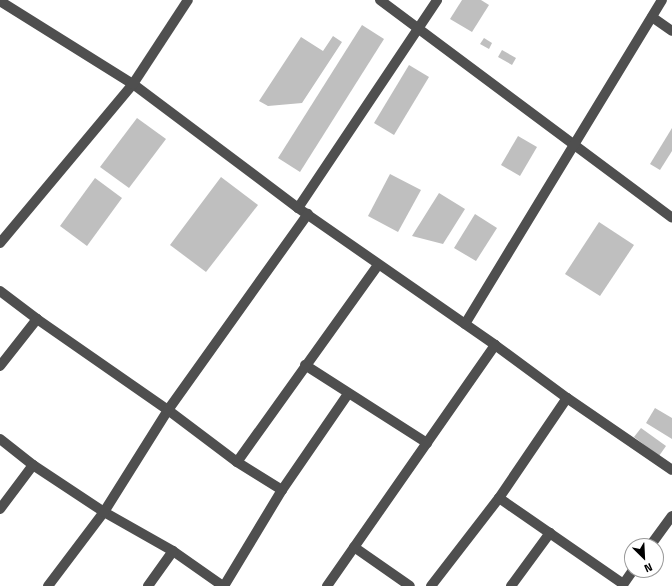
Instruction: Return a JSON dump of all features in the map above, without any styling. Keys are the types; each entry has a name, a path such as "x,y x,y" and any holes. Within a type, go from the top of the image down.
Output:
{"street":[{"path":"0,243 133,84 188,0"},
{"path":"380,0 672,218"},
{"path":"298,208 437,0"},
{"path":"464,324 662,0"},
{"path":"0,1 133,84 298,208 378,265 495,344 567,398 672,470"},
{"path":"652,17 672,31"},
{"path":"48,586 104,512 168,410 308,214"},
{"path":"238,462 305,365 378,265"},
{"path":"0,291 37,319 168,410 238,462 282,490"},
{"path":"0,366 37,319"},
{"path":"327,586 495,344"},
{"path":"305,365 426,443"},
{"path":"0,439 33,465 104,512 173,552 224,586 282,490 348,394"},
{"path":"431,586 499,498 567,398"},
{"path":"0,509 33,465"},
{"path":"499,498 622,585"},
{"path":"656,538 672,516"},
{"path":"511,586 550,533"},
{"path":"354,547 410,586"},
{"path":"148,586 173,552"}],"building":[{"path":"462,0 481,0 489,5 472,32 450,19"},
{"path":"362,25 384,39 300,172 278,158"},
{"path":"333,36 342,42 302,103 268,106 259,101 301,37 323,51"},
{"path":"484,38 492,43 489,49 480,44"},
{"path":"502,50 516,58 512,65 498,57"},
{"path":"409,65 429,77 394,135 374,123"},
{"path":"137,118 166,139 129,188 100,167"},
{"path":"672,128 672,151 660,170 650,164"},
{"path":"518,136 537,147 520,176 501,165"},
{"path":"390,174 421,190 398,232 368,216"},
{"path":"221,177 258,205 206,272 170,245"},
{"path":"95,178 122,198 87,246 60,226"},
{"path":"439,193 465,209 443,244 412,236"},
{"path":"475,214 497,228 476,261 454,248"},
{"path":"599,222 634,245 600,296 565,274"},
{"path":"655,408 672,418 672,439 646,423"},
{"path":"641,428 666,446 659,456 634,437"}]}
